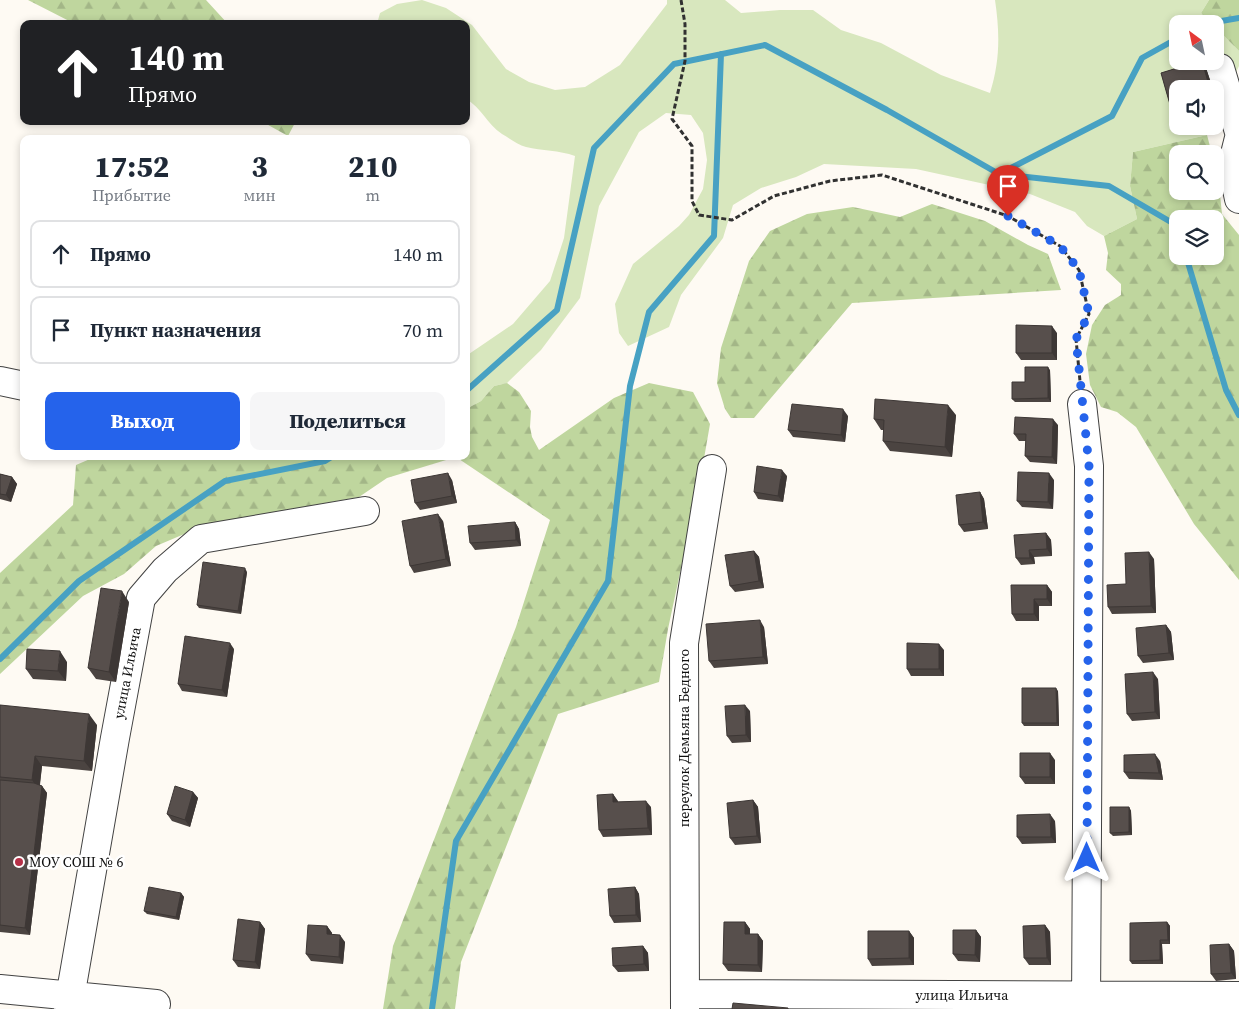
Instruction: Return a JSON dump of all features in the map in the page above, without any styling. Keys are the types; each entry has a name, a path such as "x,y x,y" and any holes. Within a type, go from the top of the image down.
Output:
{"street":[{"path":"1221,70 1239,132"},
{"path":"1239,138 1232,166 1239,199"},
{"path":"0,381 20,385"},
{"path":"1082,404 1089,466 1086,1002"},
{"name":"переулок Демьяна Бедного","path":"685,1001 684,642 712,469"},
{"name":"улица Ильича","path":"70,1002 141,598 165,570 201,539 255,528 365,511"},
{"path":"0,989 70,1002 156,1004"},
{"name":"улица Ильича","path":"685,1001 1086,1002 1239,996"}],"path":[{"path":"681,0 686,24 686,61 672,118 692,146 692,201 699,215 732,220 774,196 830,180 882,175 1008,216 1060,246 1079,270 1089,314 1076,339 1082,404"}],"green space":[{"path":"28,0 206,0 224,20 67,20"},
{"path":"422,0 446,8 464,20 378,20 380,13 397,4"},
{"path":"667,0 725,0 741,13 813,10 841,30 881,43 941,75 990,93 996,70 998,47 995,0 1209,0 1201,13 1203,15 1169,15 1169,70 1224,70 1224,36 1239,51 1239,66 1224,98 1224,80 1169,80 1169,135 1207,135 1133,152 1130,186 1137,219 1104,236 1087,226 1075,212 1030,194 916,169 824,164 796,177 761,188 733,205 723,238 681,295 669,327 628,346 619,333 615,304 633,264 679,226 689,215 703,189 707,160 703,133 691,115 666,113 639,132 599,206 580,298 541,350 507,383 494,386 481,401 470,407 470,353 513,324 550,281 564,238 575,156 526,147 517,143 497,130 470,101 470,24 506,69 529,82 555,90 585,87 620,65 667,4"},
{"path":"1209,0 1239,0 1239,51 1224,36 1224,15 1203,15 1201,13"},
{"path":"268,125 294,125 289,135"},
{"path":"1207,135 1210,145 1169,145 1169,200 1221,200 1222,210 1169,210 1169,265 1224,265 1224,216 1239,235 1239,580 1194,524 1136,427 1117,412 1101,407 1090,385 1086,354 1092,325 1105,305 1121,295 1121,284 1106,270 1108,253 1104,236 1137,219 1130,186 1133,152"},
{"path":"932,204 985,221 1048,254 1061,290 852,303 754,418 731,418 725,409 717,383 721,348 749,261 770,231 807,214 853,207 900,217"},
{"path":"507,383 519,392 531,411 530,427 532,437 539,450 614,398 649,383 693,392 710,424 702,470 668,629 659,682 558,714 461,962 455,1009 383,1009 393,946 516,627 550,520 460,460 470,460 470,407 481,401 494,386"},
{"path":"88,460 446,460 387,478 359,497 208,524 156,546 124,574 83,596 0,674 0,573 73,505 76,465"}],"building":[{"path":"1171,70 1205,70 1207,80 1169,80 1169,101 1161,73"},
{"path":"1016,325 1052,326 1052,353 1016,353"},
{"path":"1025,367 1048,367 1048,398 1012,399 1012,382 1025,382"},
{"path":"875,399 948,405 945,447 883,441 884,420 874,419"},
{"path":"792,404 843,409 841,435 788,430"},
{"path":"1015,417 1053,419 1052,457 1025,456 1026,434 1014,434"},
{"path":"757,466 782,470 778,496 754,492"},
{"path":"1018,472 1049,473 1048,502 1017,501"},
{"path":"448,473 452,496 415,503 411,480"},
{"path":"0,474 12,477 6,495 0,494"},
{"path":"980,492 983,522 959,525 956,495"},
{"path":"438,514 446,559 410,566 402,521"},
{"path":"515,522 516,540 470,543 468,526"},
{"path":"1046,533 1047,549 1029,550 1030,558 1016,558 1014,535"},
{"path":"754,551 759,581 730,586 725,555"},
{"path":"1149,552 1151,606 1108,607 1107,585 1126,584 1125,553"},
{"path":"203,562 245,568 238,611 197,605"},
{"path":"1011,585 1047,585 1047,599 1034,599 1034,614 1012,614"},
{"path":"101,588 122,591 109,672 88,668"},
{"path":"760,620 763,657 709,661 706,624"},
{"path":"1166,625 1169,653 1138,656 1136,628"},
{"path":"185,636 230,643 222,690 178,684"},
{"path":"907,643 939,644 939,669 907,669"},
{"path":"27,649 60,651 58,671 26,669"},
{"path":"1153,672 1155,712 1127,714 1125,674"},
{"path":"1022,688 1056,688 1057,723 1022,723"},
{"path":"0,705 89,714 84,761 35,756 32,780 0,777"},
{"path":"745,705 746,735 727,736 725,706"},
{"path":"1020,753 1050,753 1050,777 1020,777"},
{"path":"1155,754 1159,773 1124,772 1124,755"},
{"name":"МОУ СОШ № 6","path":"0,780 34,783 42,786 25,928 0,925"},
{"path":"175,786 193,792 185,820 167,814"},
{"path":"613,794 613,802 646,801 648,828 599,830 597,795"},
{"path":"753,800 757,836 730,838 727,803"},
{"path":"1110,807 1129,807 1129,832 1110,833"},
{"path":"1050,814 1051,837 1017,837 1017,815"},
{"path":"149,887 181,893 176,917 144,911"},
{"path":"635,887 636,915 610,916 608,889"},
{"path":"238,919 260,922 255,962 233,960"},
{"path":"724,922 745,922 745,934 758,934 758,965 723,964"},
{"path":"1167,922 1168,940 1160,940 1160,960 1130,961 1130,923"},
{"path":"308,925 327,926 327,934 340,935 339,957 306,954"},
{"path":"1045,925 1047,958 1024,958 1023,926"},
{"path":"953,930 976,930 975,955 953,954"},
{"path":"868,931 909,931 909,958 868,959"},
{"path":"1229,944 1231,973 1211,974 1210,945"},
{"path":"643,946 644,964 613,966 612,948"},
{"path":"733,1003 788,1008 788,1009 732,1009"}],"waterway":[{"path":"1224,21 1239,18"},
{"path":"470,387 557,310 594,148 674,64 765,45 887,110 999,174 1112,116 1142,58 1169,43"},
{"path":"432,1009 456,841 608,581 630,386 649,312 714,236 721,54"},
{"path":"1000,174 1109,186 1169,221"},
{"path":"1189,265 1226,390 1239,415"},
{"path":"0,659 79,581 225,481 327,460"}],"place":[{"name":"МОУ СОШ № 6","path":"19,862"}],"route":[{"path":"1008,216 1060,246 1079,270 1089,314 1076,339 1089,466 1087,858"}]}
